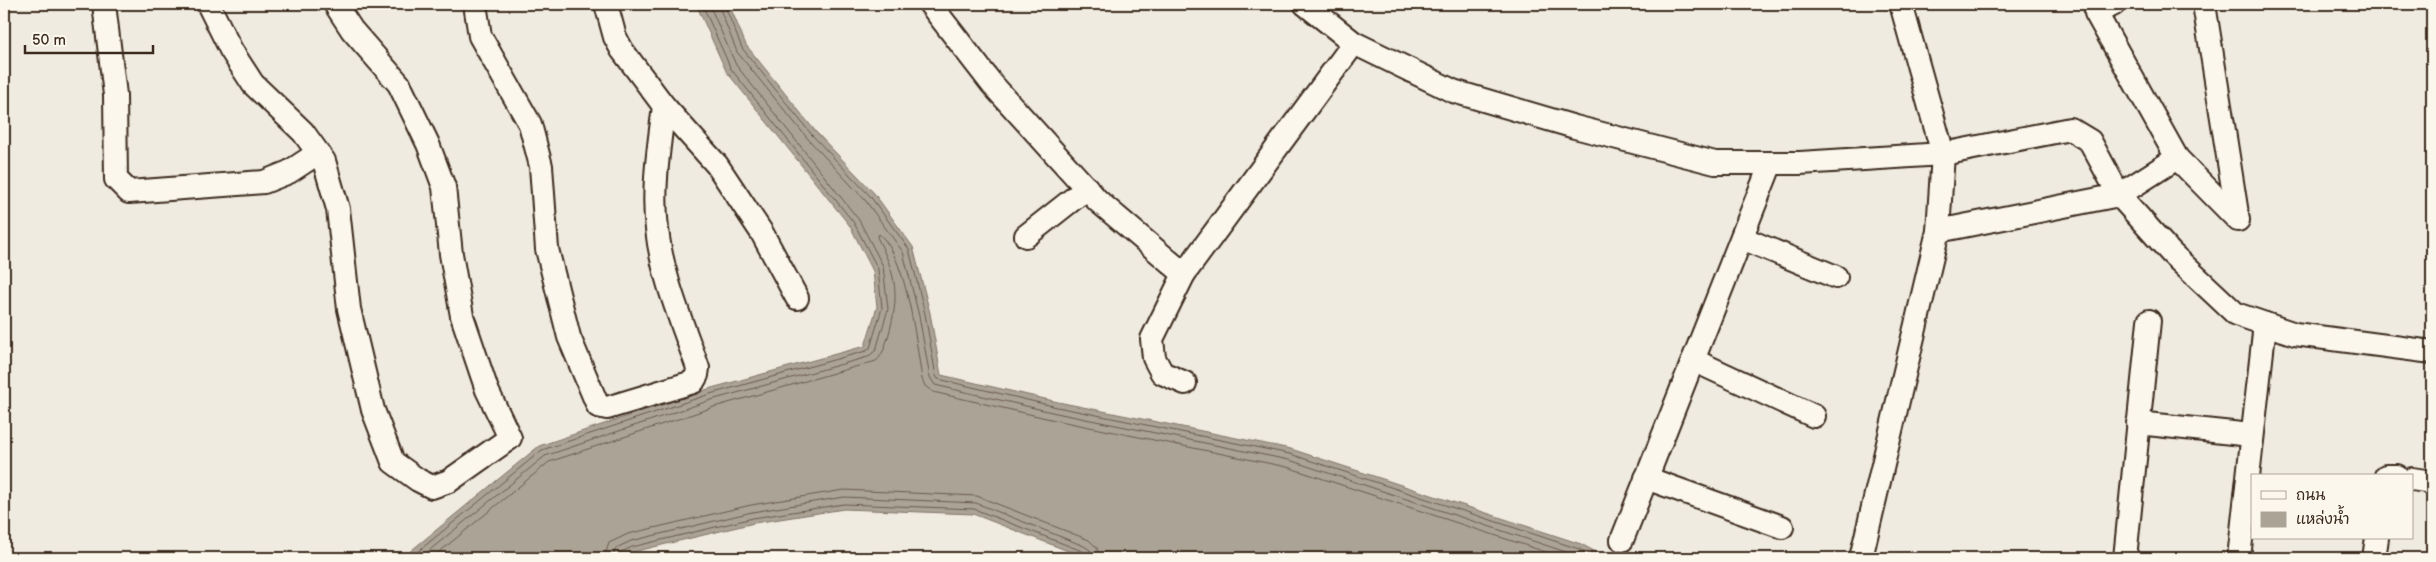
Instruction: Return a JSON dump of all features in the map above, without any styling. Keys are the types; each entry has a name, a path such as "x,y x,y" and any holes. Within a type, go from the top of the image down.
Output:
{"street":[{"path":"104,4 115,95 116,179 130,192 264,182 289,172 318,153"},
{"path":"208,4 231,50 253,84 304,132 324,161 338,209 349,308 373,410 393,462 418,480 432,487 449,480 510,438 487,390 462,316 451,254 444,188 428,144 398,84 352,30 335,4"},
{"path":"475,4 480,36 530,124 540,166 547,249 569,338 598,406 607,408 694,382 698,375 698,368 667,282 656,227 657,179 664,106"},
{"path":"606,4 618,44 664,106 717,165 762,232 797,298"},
{"path":"930,4 992,84 1098,201 1184,274"},
{"path":"1304,4 1354,43 1453,91 1575,127 1714,163 1771,164 1943,154 2070,129 2090,140 2119,195 2171,253 2236,314 2295,334 2432,352"},
{"path":"1861,558 1938,231 1943,154 1901,4"},
{"path":"2114,4 2096,13 2177,158 2238,220 2204,4"},
{"path":"1185,383 1162,374 1154,358 1152,339 1184,274 1354,43"},
{"path":"1938,231 2119,195 2177,158"},
{"path":"1622,540 1771,164"},
{"path":"1026,236 1086,188"},
{"path":"1742,238 1836,277"},
{"path":"2125,558 2149,321"},
{"path":"2239,558 2251,436 2265,324"},
{"path":"1694,360 1814,416"},
{"path":"2138,423 2251,436"},
{"path":"1646,478 1782,527"},
{"path":"2414,479 2432,482"},
{"path":"2374,558 2377,540"}],"water":[{"path":"696,4 729,4 746,45 816,132 874,193 913,247 930,313 941,375 1058,402 1291,449 1581,544 1607,558 1086,558 973,514 844,509 754,523 633,552 618,558 402,558 539,446 708,389 865,346 877,307 873,271 850,226 726,71"}]}
